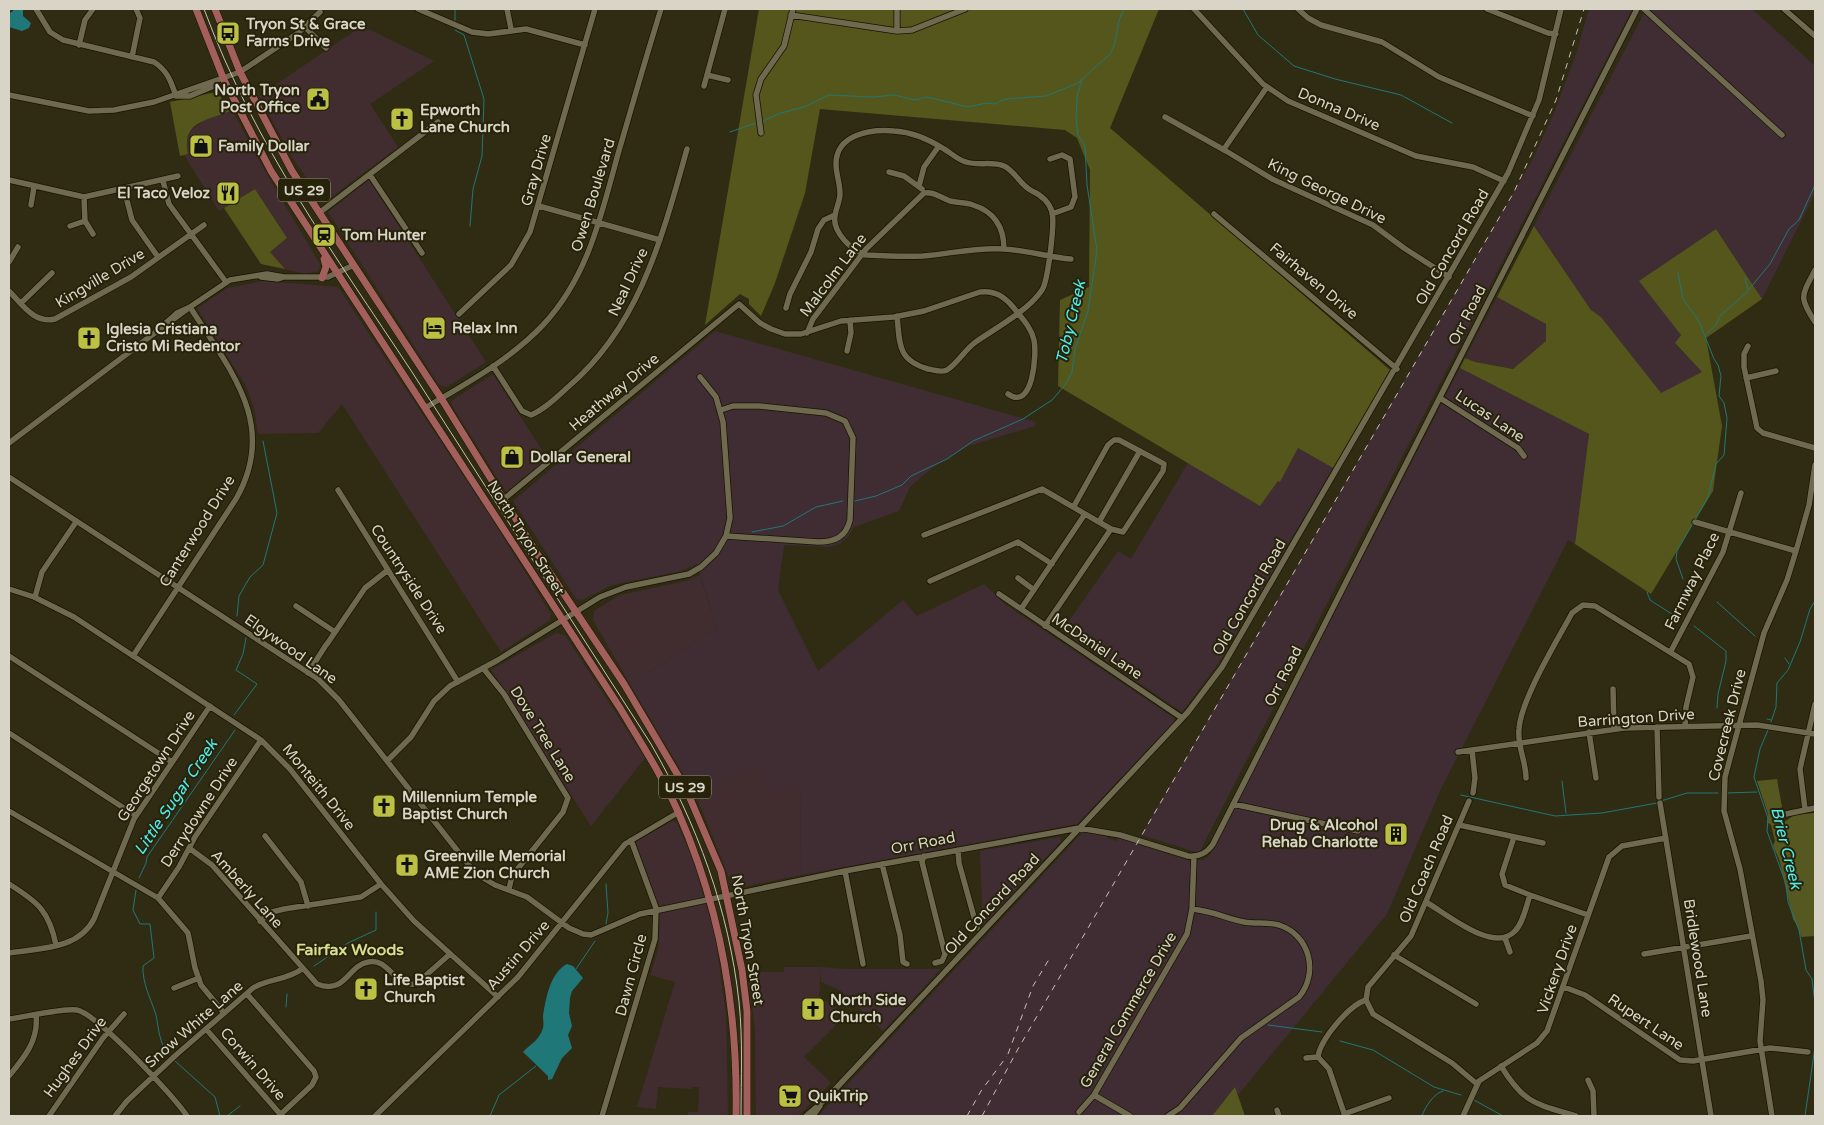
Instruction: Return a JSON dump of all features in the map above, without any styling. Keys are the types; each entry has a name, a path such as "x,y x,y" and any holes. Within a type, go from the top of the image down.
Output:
{"main road":[{"name":"North Tryon Street","path":"196,9 224,80 271,171 336,274 493,509 561,620 620,708 656,767 678,812 711,900 723,951 732,1013 736,1116"},
{"name":"North Tryon Street","path":"215,9 240,72 279,148 319,213 441,398 538,555 577,610 644,715 686,789 721,871 742,970 747,1012 747,1116"},
{"path":"321,249 326,267 322,278"}],"street":[{"path":"36,9 50,32 63,40 132,57 148,59 161,66 170,79 176,96"},
{"path":"80,45 85,20 93,9"},
{"path":"132,57 140,18 136,9"},
{"path":"418,9 472,32 488,34 511,29 534,30 585,45"},
{"path":"507,9 511,29"},
{"name":"Gray Drive","path":"459,314 511,265 528,237 539,206 595,9"},
{"name":"Owen Boulevard","path":"425,408 493,366 524,343 554,313 581,271 599,224 660,9"},
{"path":"704,86 726,9"},
{"path":"897,9 897,31"},
{"path":"761,133 756,95 761,79 784,46 792,12 897,31 912,30 965,9"},
{"name":"Donna Drive","path":"1194,9 1267,86 1288,101 1416,156 1473,167 1504,181"},
{"path":"1298,9 1314,23 1382,42 1432,74 1533,116"},
{"path":"1487,9 1543,32 1556,34"},
{"name":"Old Concord Road","path":"813,1116 820,1106 1182,718 1222,667 1504,181 1533,116 1547,74 1560,9"},
{"name":"Orr Road","path":"656,911 845,871 1080,828 1120,835 1194,856 1202,854 1212,846 1637,9"},
{"path":"1644,9 1782,135"},
{"path":"1784,9 1815,36"},
{"path":"9,95 76,110 103,111 147,104 176,96 180,92 224,80 240,72 305,27 320,12"},
{"path":"305,27 326,48"},
{"path":"707,75 728,80"},
{"path":"1224,149 1267,86"},
{"name":"King George Drive","path":"1165,117 1286,186 1373,224 1404,248 1449,276"},
{"path":"319,213 438,122"},
{"path":"897,316 900,346 903,353 916,364 939,372 947,369 972,344 1018,313 1042,290 1046,281 1049,256 1052,214 1046,200 1022,184 1006,168 996,164 964,162 939,146 910,134 895,131 863,134 848,139 839,149 836,158 840,193 835,215 835,222 843,238 862,254 918,256 1004,248 1049,256 1071,259"},
{"path":"919,186 924,167 939,146"},
{"name":"Neal Drive","path":"493,366 526,414 538,412 550,403 587,370 605,350 638,299 660,240 687,149"},
{"path":"1050,159 1062,155 1070,159 1075,197 1071,207 1052,214"},
{"path":"888,172 899,174 919,186 924,193 931,192 953,202 972,205 984,211 1000,225 1004,233 1004,248"},
{"path":"370,174 422,253"},
{"path":"9,180 84,197 163,181 178,176"},
{"path":"163,181 167,201 226,282"},
{"path":"30,204 34,186"},
{"path":"124,189 132,220 158,257"},
{"name":"Malcolm Lane","path":"808,333 813,319 862,254 877,237 902,216 924,193"},
{"path":"84,197 83,210 85,221 93,234"},
{"path":"539,206 660,240"},
{"name":"Fairhaven Drive","path":"1214,214 1396,368"},
{"path":"786,308 790,294 811,252 818,229 824,220 835,215"},
{"path":"70,226 85,221"},
{"name":"Kingville Drive","path":"9,291 36,318 47,321 55,319 131,277 204,225"},
{"path":"9,262 18,247"},
{"path":"9,443 152,335 159,332 226,282 245,277 261,276 278,279 284,277 322,278 336,274 354,264"},
{"path":"1815,270 1803,296 1805,306 1815,322"},
{"path":"21,303 52,273"},
{"path":"808,333 850,320 897,316 924,311 985,291 1003,297 1018,313 1031,331 1036,352 1028,390 1017,398 1008,394"},
{"name":"Heathway Drive","path":"504,499 739,304 760,323 771,329 785,334 808,333"},
{"name":"Canterwood Drive","path":"133,656 238,494 247,474 252,447 252,423 243,392 190,307"},
{"path":"847,352 850,320"},
{"path":"1748,346 1743,359 1757,428 1763,433 1815,448"},
{"path":"1746,378 1776,372"},
{"path":"387,761 411,737 434,701 446,689 577,610 616,590 696,571 716,552 726,536 730,509 721,410 716,398 700,377"},
{"name":"Lucas Lane","path":"1440,398 1518,448 1524,456"},
{"path":"721,410 733,406 760,406 833,414 848,425 853,441 850,520 845,532 839,538 830,542 818,542 726,536"},
{"path":"924,535 1042,489 1111,529 1118,532 1126,530 1163,471 1162,463 1119,440 1111,442 1074,506"},
{"path":"1099,522 1140,451"},
{"name":"Covecreek Drive","path":"1772,1116 1771,1096 1761,1050 1762,994 1740,869 1723,801 1725,777 1764,632 1787,580 1809,505 1815,464"},
{"name":"Elgywood Lane","path":"9,477 308,673 336,696 475,873 490,882 527,897 576,932 600,933 634,916 656,911"},
{"name":"Countryside Drive","path":"338,490 458,682"},
{"name":"Farmway Place","path":"1671,651 1719,562 1741,493"},
{"path":"1021,609 1085,514"},
{"path":"35,597 47,564 76,522"},
{"path":"1695,522 1796,551"},
{"path":"1045,626 1111,529"},
{"path":"930,581 1018,542 1052,564"},
{"path":"308,673 365,588 388,570"},
{"path":"1018,578 1034,590"},
{"name":"Monteith Drive","path":"9,589 35,597 74,617 261,740 290,769 381,884 414,921 498,997"},
{"name":"McDaniel Lane","path":"999,594 1182,718"},
{"path":"1526,778 1526,768 1518,743 1520,719 1525,703 1576,609 1585,605 1595,606 1686,661 1693,672 1686,707 1685,726"},
{"path":"296,606 335,632"},
{"path":"9,656 172,762"},
{"name":"Dove Tree Lane","path":"483,668 504,694 568,798 563,812 512,876 509,889"},
{"path":"1612,689 1614,729"},
{"path":"1805,809 1800,769 1815,704"},
{"name":"Georgetown Drive","path":"9,953 73,941 91,925 136,816 210,706"},
{"name":"Barrington Drive","path":"1458,752 1614,729 1739,725 1770,726 1815,734"},
{"name":"Bridlewood Lane","path":"1657,727 1660,800 1711,1116"},
{"path":"1589,732 1596,778"},
{"path":"9,733 136,816"},
{"name":"Derrydowne Drive","path":"158,898 261,740"},
{"path":"1472,750 1475,778 1473,794"},
{"name":"Old Coach Road","path":"1366,1000 1368,987 1411,936 1469,801"},
{"path":"1233,804 1358,831"},
{"path":"1781,815 1815,808"},
{"path":"9,812 158,898 188,933 198,978 206,993 224,1013"},
{"name":"Austin Drive","path":"375,1116 522,973 608,863 631,840 678,812"},
{"path":"1459,825 1543,843"},
{"path":"265,836 301,882 308,906"},
{"path":"1514,837 1502,878 1508,887 1588,915"},
{"name":"Vickery Drive","path":"1462,1116 1477,1084 1500,1066 1537,1043 1545,1034 1552,1021 1607,862 1613,853 1628,844 1666,838"},
{"name":"Dawn Circle","path":"602,1116 653,950 656,911 631,840"},
{"name":"Amberly Lane","path":"189,848 212,865 317,984 332,986 343,981 362,964 373,961 383,965 401,983 412,985 422,981 450,954"},
{"path":"958,850 977,928"},
{"path":"924,856 922,862 945,954 942,961 936,963"},
{"name":"General Commerce Drive","path":"1079,1112 1094,1096 1183,942 1190,926 1194,856"},
{"path":"882,864 900,935 903,962 907,964"},
{"path":"845,871 863,964"},
{"path":"9,884 33,899 42,908 51,923 56,945"},
{"path":"260,921 278,910 361,897 381,884"},
{"path":"1426,902 1486,938 1505,938 1515,932 1520,925 1530,896"},
{"path":"1168,1116 1180,1108 1241,1038 1299,997 1305,988 1310,971 1305,947 1288,929 1275,924 1246,922 1216,912 1192,909"},
{"path":"1644,954 1751,936"},
{"path":"1505,938 1510,952"},
{"path":"1394,955 1476,1004"},
{"name":"Snow White Lane","path":"115,1116 152,1078 247,994 259,985 284,979 302,969"},
{"path":"174,988 198,978"},
{"name":"Rupert Lane","path":"1564,987 1585,995 1676,1059 1688,1062 1779,1048 1808,1052"},
{"path":"247,994 314,1071 316,1077 312,1084 280,1116"},
{"path":"1318,1057 1342,1017 1352,1007 1366,1000 1373,1014 1457,1066 1477,1084"},
{"path":"9,1019 78,1011 88,1015 108,1032 187,1116"},
{"name":"Hughes Drive","path":"49,1116 108,1032 124,1014"},
{"path":"9,1076 34,1040 37,1029 36,1015"},
{"name":"Corwin Drive","path":"206,1029 280,1116"},
{"path":"1306,1058 1318,1057"},
{"path":"1318,1057 1329,1069 1344,1115 1389,1098"},
{"path":"1500,1066 1515,1088 1526,1098 1541,1106 1576,1116"},
{"path":"1588,1080 1593,1091 1594,1116"},
{"path":"1094,1096 1130,1116"},
{"name":"Old Concord Road","path":"806,1116 820,1106"}],"shaded area":[{"path":"759,9 1159,9 1110,128 1390,370 1333,468 1298,448 1280,482 1278,481 1260,506 1058,386 1060,300 1089,287 1090,170 1077,138 1065,130 820,109 805,193 775,283 761,316 749,304 749,299 740,294 705,325"},
{"path":"1589,9 1632,9 1199,853 1141,835 1533,159 1554,113 1577,51"},
{"path":"1646,9 1752,9 1815,66 1815,193 1762,299 1716,229 1681,335 1675,344 1703,373 1661,394 1601,317 1591,310 1534,226"},
{"path":"362,26 434,61 370,104 398,147 330,198 321,199 292,157 259,96"},
{"path":"216,92 232,110 199,123 193,128 187,143 188,154 180,156 170,102"},
{"path":"232,110 267,175 320,264 319,271 305,274 285,269 270,252 287,238 255,189 219,211 184,155 188,154 186,142 191,130 207,118"},
{"path":"369,180 486,362 447,387 439,385 328,212"},
{"path":"255,189 287,238 270,252 285,269 261,264 224,208"},
{"path":"1534,226 1591,310 1601,317 1661,393 1702,372 1675,343 1681,335 1639,281 1716,229 1762,299 1706,338 1722,426 1713,491 1651,594 1575,544 1589,434 1460,368 1465,358 1475,362 1513,369 1546,341 1546,324 1497,297"},
{"path":"263,281 338,287 486,510 551,614 550,620 501,652 342,404 318,433 258,434 254,408 246,386 197,308 228,288"},
{"path":"1497,297 1546,324 1546,341 1513,369 1475,362 1465,358"},
{"path":"715,331 1036,422 1035,426 968,446 933,467 910,487 899,511 854,527 847,538 840,544 828,547 784,545 778,590 818,671 903,600 917,616 984,584 1006,605 1174,718 1174,722 1077,824 801,875 800,782 774,796 758,764 697,798 630,684 717,628 697,564 681,571 612,585 582,600 576,599 513,501"},
{"path":"1460,368 1589,434 1575,544 1568,540 1440,791 1387,914 1238,1095 1235,1087 1212,1116 818,1116 1084,831 1107,836 1107,838 1116,841 1118,838 1186,860 1203,860 1209,856"},
{"path":"493,374 547,458 506,492 451,401"},
{"path":"1298,448 1333,468 1218,664 1182,712 1062,631 1118,551 1131,559 1188,463 1260,506 1278,481 1280,482"},
{"path":"700,575 717,628 630,684 593,620 594,611 620,595 686,581"},
{"path":"556,633 565,635 645,758 591,826 491,670"},
{"path":"758,763 800,781 801,875 737,888 732,885 697,798"},
{"path":"1777,779 1782,807 1776,810 1774,815 1776,820 1783,823 1794,815 1815,813 1815,936 1801,937 1793,919 1779,859 1773,846 1775,841 1771,825 1767,822 1768,814 1757,781"},
{"path":"672,821 677,823 694,863 715,936 726,1014 728,1116 687,1116 688,1112 698,1112 699,1087 692,1087 691,1089 658,1087 656,1109 637,1107 675,982 650,975 658,950 660,922 658,903 635,842"},
{"path":"1060,837 1061,841 983,925 980,851"},
{"path":"784,967 821,967 819,996 839,1011 835,1016 840,1021 804,1057 831,1083 798,1116 756,1116 755,1030 748,972 784,972"},
{"path":"821,967 844,969 941,969 883,1031 841,991 821,982"},
{"path":"1235,1087 1245,1116 1212,1116"}],"water":[{"path":"15,9 23,9 23,16 31,23 29,28 22,31 9,27 9,14"},
{"path":"567,964 573,966 583,978 572,991 570,998 569,1013 572,1026 568,1035 572,1048 562,1058 552,1079 548,1080 548,1076 523,1052 537,1039 541,1032 547,994 556,973"}],"waterway":[{"path":"455,9 455,22"},
{"path":"763,121 781,113 804,107 829,95 873,97 894,95 915,100 927,97 968,107 986,103 995,104 1005,99 1046,96 1078,83 1110,54 1115,43 1119,20 1124,9"},
{"path":"1243,9 1258,35 1294,66 1335,79 1401,95 1452,123"},
{"path":"455,30 464,35 484,99 482,156 473,189 470,226"},
{"name":"Toby Creek","path":"855,501 876,496 902,485 911,476 947,459 973,441 1023,419 1052,400 1065,385 1072,372 1075,349 1088,311 1097,250 1087,185 1085,146 1078,135 1076,119 1077,97 1082,79"},
{"path":"730,132 756,123"},
{"path":"1706,334 1716,325 1720,316 1745,294 1770,264 1789,229 1799,220 1815,185"},
{"path":"1678,273 1683,299 1699,321 1718,365 1721,376 1719,396 1724,403 1727,418 1724,455 1716,464 1708,497 1677,551 1676,559 1683,579"},
{"path":"1745,278 1748,289"},
{"name":"Little Sugar Creek","path":"237,616 239,596 250,577 263,565 277,513 263,441"},
{"name":"Toby Creek","path":"752,532 783,526 816,507 843,501"},
{"path":"1647,592 1650,600 1678,618"},
{"name":"Brier Creek","path":"1771,722 1776,707 1777,683 1788,670 1800,642 1810,609 1815,601"},
{"path":"1717,602 1755,636"},
{"path":"1694,626 1726,651 1726,661 1718,694 1717,708"},
{"name":"Little Sugar Creek","path":"234,715 257,684 236,670 243,654 246,638"},
{"path":"1785,658 1789,664"},
{"name":"Brier Creek","path":"1767,719 1771,720"},
{"name":"Little Sugar Creek","path":"139,878 147,857 235,730"},
{"name":"Brier Creek","path":"1768,730 1760,749 1754,777 1768,818 1767,831 1786,884 1788,902 1799,930 1806,970 1812,979 1815,1003"},
{"path":"1562,781 1566,813"},
{"path":"1726,793 1757,792"},
{"path":"1661,801 1687,793 1718,793"},
{"path":"1461,795 1555,816 1602,813 1657,803"},
{"path":"606,884 608,913 606,924"},
{"name":"Little Sugar Creek","path":"136,890 133,910 140,924 150,924 154,958 143,966 144,979 156,1015 161,1041 169,1055"},
{"path":"314,966 348,943 376,930 376,912"},
{"path":"576,969 595,941"},
{"path":"286,1007 287,994"},
{"path":"1268,1025 1322,1032"},
{"path":"1340,1041 1373,1050 1434,1087 1461,1095"},
{"name":"Brier Creek","path":"1805,1116 1815,1047"},
{"name":"Little Sugar Creek","path":"175,1061 215,1097 220,1116"},
{"path":"490,1116 499,1095 536,1066"},
{"path":"1422,1116 1430,1101 1436,1094 1443,1091"},
{"path":"1474,1100 1503,1116"},
{"path":"227,1116 240,1106"}],"tram line":[{"path":"204,9 224,59 247,107 298,197 651,744 668,774 709,869 728,934 739,1002 741,1030 741,1116"}],"railway":[{"path":"982,1116 1018,1049 1514,192 1556,100 1584,9"},
{"path":"1008,1054 1033,986 1051,956"},
{"path":"967,1116 981,1091 1007,1056"}],"place":[{"name":"Tryon St & Grace Farms Drive","path":"228,33"},
{"name":"North Tryon Post Office","path":"318,99"},
{"name":"Epworth Lane Church","path":"402,119"},
{"name":"Family Dollar","path":"201,146"},
{"name":"El Taco Veloz","path":"228,193"},
{"name":"Tom Hunter","path":"324,235"},
{"name":"Relax Inn","path":"434,328"},
{"name":"Iglesia Cristiana Cristo Mi Redentor","path":"89,338"},
{"name":"Dollar General","path":"512,457"},
{"name":"Millennium Temple Baptist Church","path":"384,806"},
{"name":"Drug & Alcohol Rehab Charlotte","path":"1396,834"},
{"name":"Greenville Memorial AME Zion Church","path":"407,865"},
{"name":"Life Baptist Church","path":"366,989"},
{"name":"North Side Church","path":"813,1009"},
{"name":"QuikTrip","path":"790,1096"}],"district":[{"name":"Fairfax Woods","path":"350,950"}]}
